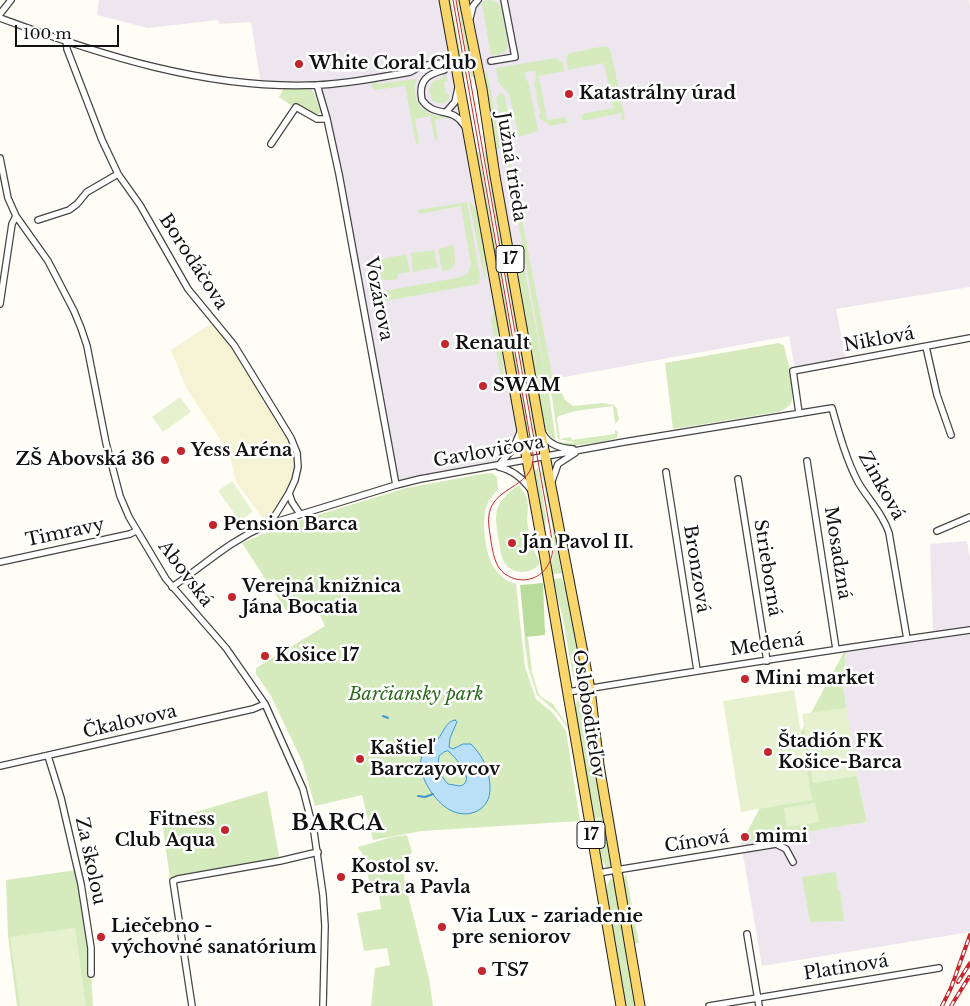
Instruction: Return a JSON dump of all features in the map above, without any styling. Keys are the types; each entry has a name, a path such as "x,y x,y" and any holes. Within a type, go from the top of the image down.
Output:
{"main road":[{"name":"Južná trieda","path":"444,0 521,428"},
{"name":"Južná trieda","path":"464,0 485,108 495,176 540,429"},
{"name":"Osloboditeľov","path":"521,428 621,1006"},
{"name":"Osloboditeľov","path":"540,429 552,483 590,689 599,765 640,1006"}],"street":[{"path":"0,14 11,0"},
{"path":"469,27 472,9 478,0"},
{"path":"491,61 515,57 504,0"},
{"path":"0,18 133,61 190,75 246,83 317,85 410,72 421,66 442,63"},
{"name":"Borodáčova","path":"66,40 67,50 98,131 118,174 140,205 188,288 234,346 291,438 299,460 297,474 289,493 276,514 266,525"},
{"path":"444,70 433,72 422,84 422,100 427,106 438,112 446,112 459,117 467,128"},
{"path":"446,112 455,102 459,83"},
{"name":"Vozárova","path":"317,85 328,119 344,198 396,485"},
{"path":"271,144 296,107 317,119 328,119"},
{"name":"Abovská","path":"0,158 8,198 16,216 48,261 81,328 87,346 104,434 123,505 136,531 172,587 230,653 265,704 304,789 318,852 326,926 323,1006"},
{"path":"38,220 70,210 87,192 118,174"},
{"path":"0,304 12,224 16,216"},
{"name":"Niklová","path":"799,413 793,371 970,338"},
{"path":"926,347 937,395 951,435"},
{"name":"Gavlovičova","path":"172,587 233,542 266,525 396,485 580,450 832,408"},
{"name":"Zinková","path":"832,408 852,469 889,532 907,639"},
{"path":"521,428 513,449 497,466 517,475 533,493"},
{"path":"540,429 551,444 580,450"},
{"path":"552,483 558,464 580,450"},
{"name":"Mosadzná","path":"807,460 836,650"},
{"name":"Bronzová","path":"666,472 697,670"},
{"name":"Strieborná","path":"738,479 767,661"},
{"path":"289,493 292,502 300,514"},
{"path":"937,531 970,517"},
{"name":"Timravy","path":"0,562 130,534 136,531"},
{"name":"Medená","path":"568,692 697,670 970,630"},
{"name":"Čkalovova","path":"0,766 253,709 265,704"},
{"name":"Za školou","path":"48,756 61,798 81,882 91,948 91,974"},
{"name":"Cínová","path":"598,873 776,844 786,849 793,862"},
{"path":"192,1006 173,881 318,852"},
{"path":"747,934 759,1006"},
{"name":"Platinová","path":"709,1006 939,968"}],"shaded area":[{"path":"99,0 444,0 521,428 517,442 497,466 396,485 339,174 317,85 261,84 251,22 219,24 218,20 148,28 97,15"},
{"path":"464,0 969,0 970,287 836,309 846,358 795,369 789,336 532,383"},
{"path":"214,322 234,345 297,453 295,480 267,524 236,482 229,453 186,388 171,350"},
{"path":"967,541 970,558 970,932 762,966 741,843 867,822 857,776 843,686 846,648 933,635 930,544"}],"green space":[{"path":"449,0 451,0 476,152 479,152 531,445 527,435 462,79"},
{"path":"457,0 459,0 478,93 538,441 536,444 484,151 487,150 474,77 471,77"},
{"path":"483,1 495,1 501,7 508,46 504,52 491,56 482,4"},
{"path":"605,46 611,52 625,119 622,120 621,113 582,121 582,114 613,108 604,63 568,70 566,56 570,53"},
{"path":"556,58 563,63 565,71 539,76 547,120 566,117 567,122 570,122 550,126 539,118 540,110 534,85 535,71 525,72 538,131 519,137 509,94 498,82 496,68"},
{"path":"485,71 487,71 501,147 496,150 487,99"},
{"path":"443,73 445,73 447,81 444,82 446,94 449,94 449,98 445,103 437,103 432,100 429,89 433,81 443,78"},
{"path":"417,79 415,91 420,106 428,113 450,117 435,120 438,141 435,140 430,116 415,119 419,143 416,144 405,86 375,90 371,86 372,81 377,81 378,84"},
{"path":"310,87 321,113 314,115 295,102 292,106 279,97 284,88"},
{"path":"500,93 505,97 513,140 505,145 496,98"},
{"path":"513,142 516,158 511,163 518,201 515,202 505,147"},
{"path":"467,202 480,277 479,284 385,301 384,291 461,277 468,273 471,265 461,206 419,214 418,210"},
{"path":"469,202 479,215 482,226 486,263 485,281"},
{"path":"520,209 554,385 561,391 565,400 573,406 602,403 614,405 617,409 619,420 615,424 613,406 575,411 559,416 557,418 560,439 571,437 572,440 615,434 615,430 618,432 617,438 588,444 559,444 559,442 574,442 558,439 552,397 546,378 516,210"},
{"path":"454,245 455,264 450,270 442,271 438,249"},
{"path":"434,250 438,267 413,272 411,253"},
{"path":"406,254 410,272 398,274 398,278 394,280 384,280 381,278 378,260"},
{"path":"522,257 549,394 556,443 546,430 543,421 514,258"},
{"path":"490,280 500,333 504,378 501,379 491,320 494,312"},
{"path":"779,343 784,346 793,390 791,403 787,408 778,412 673,429 665,363"},
{"path":"180,397 191,412 163,432 152,417"},
{"path":"538,468 546,517 545,537 534,476 534,471"},
{"path":"541,468 544,474 562,573 552,575 551,567 554,544 551,516"},
{"name":"Barčiansky park","path":"492,473 497,477 498,490 489,501 485,511 484,527 488,553 497,572 516,584 525,667 536,699 552,712 566,731 580,821 422,831 373,840 362,795 315,806 302,761 271,696 256,674 256,668 325,626 313,600 287,612 242,543 285,525 406,488"},
{"path":"232,481 253,512 240,521 218,491"},
{"path":"519,485 527,498 527,521 532,546 539,561 539,565 525,572 510,569 503,560 496,522 496,514 500,504 507,494"},
{"path":"562,578 573,616 584,680 583,684 580,685 573,676 563,619 553,579"},
{"path":"543,583 545,635 525,637 520,585"},
{"path":"524,637 528,637 532,672 538,692 541,697 553,704 570,729 584,821 569,730 557,713 537,695 528,667"},
{"path":"846,648 843,686 857,776 867,822 741,843"},
{"name":"Štadión FK Košice-Barca","path":"794,690 812,800 741,812 723,701"},
{"path":"584,693 587,699 603,817 594,819 575,710 577,699"},
{"path":"846,708 857,776 813,783 802,714"},
{"path":"267,791 280,861 173,881 170,878 162,822"},
{"path":"815,803 819,822 787,827 784,808"},
{"path":"604,818 612,865 610,867 606,867 601,858 594,820"},
{"path":"407,835 412,852 406,862 404,879 429,978 433,1006 371,1006 375,968 390,965 387,948 364,951 357,913 381,909 378,888 371,889 362,852 358,847 392,837"},
{"path":"77,870 88,924 93,1006 17,1006 8,936 6,880"},
{"path":"836,872 844,921 810,922 802,877"},
{"path":"626,874 639,943 633,944 623,880"},
{"path":"610,879 614,881 636,1006 625,1006 606,894"},
{"path":"75,928 86,1006 20,1006 10,937"}],"water":[{"path":"455,720 457,722 450,738 449,747 453,749 463,744 471,744 482,759 489,776 490,788 487,802 483,807 471,813 457,813 444,806 433,795 422,773 421,759 424,752 438,739 452,721","holes":["448,751 465,774 466,782 460,786 448,784 443,778 438,764 439,756 444,752"]}],"waterway":[{"path":"383,716 388,718"},
{"path":"410,774 422,770"},
{"path":"418,796 425,797 433,794"}],"tunnel":[{"path":"444,70 491,61"}],"tram line":[{"path":"453,0 533,454 532,467 527,476 501,495 494,503 489,513 489,527 493,553 499,568 511,578 526,580 539,575 545,570 551,558 552,540 456,0"}],"railway":[{"path":"942,1006 951,988 970,935"},
{"path":"958,982 970,963"},
{"path":"951,1006 969,977"}],"place":[{"name":"White Coral Club","path":"299,64"},
{"name":"Katastrálny úrad","path":"569,94"},
{"name":"Renault","path":"445,344"},
{"name":"SWAM","path":"483,386"},
{"name":"Yess Aréna","path":"181,451"},
{"name":"ZŠ Abovská 36","path":"165,460"},
{"name":"Pension Barca","path":"213,525"},
{"name":"Ján Pavol II.","path":"512,543"},
{"name":"Verejná knižnica Jána Bocatia","path":"232,597"},
{"name":"Košice 17","path":"265,656"},
{"name":"Mini market","path":"745,679"},
{"name":"Štadión FK Košice-Barca","path":"768,752"},
{"name":"Kaštieľ Barczayovcov","path":"360,759"},
{"name":"Fitness Club Aqua","path":"225,830"},
{"name":"mimi","path":"745,837"},
{"name":"Kostol sv. Petra a Pavla","path":"341,877"},
{"name":"Via Lux - zariadenie pre seniorov","path":"442,927"},
{"name":"Liečebno - výchovné sanatórium","path":"101,937"},
{"name":"TS7","path":"482,971"}],"district":[{"name":"BARCA","path":"338,824"}]}
